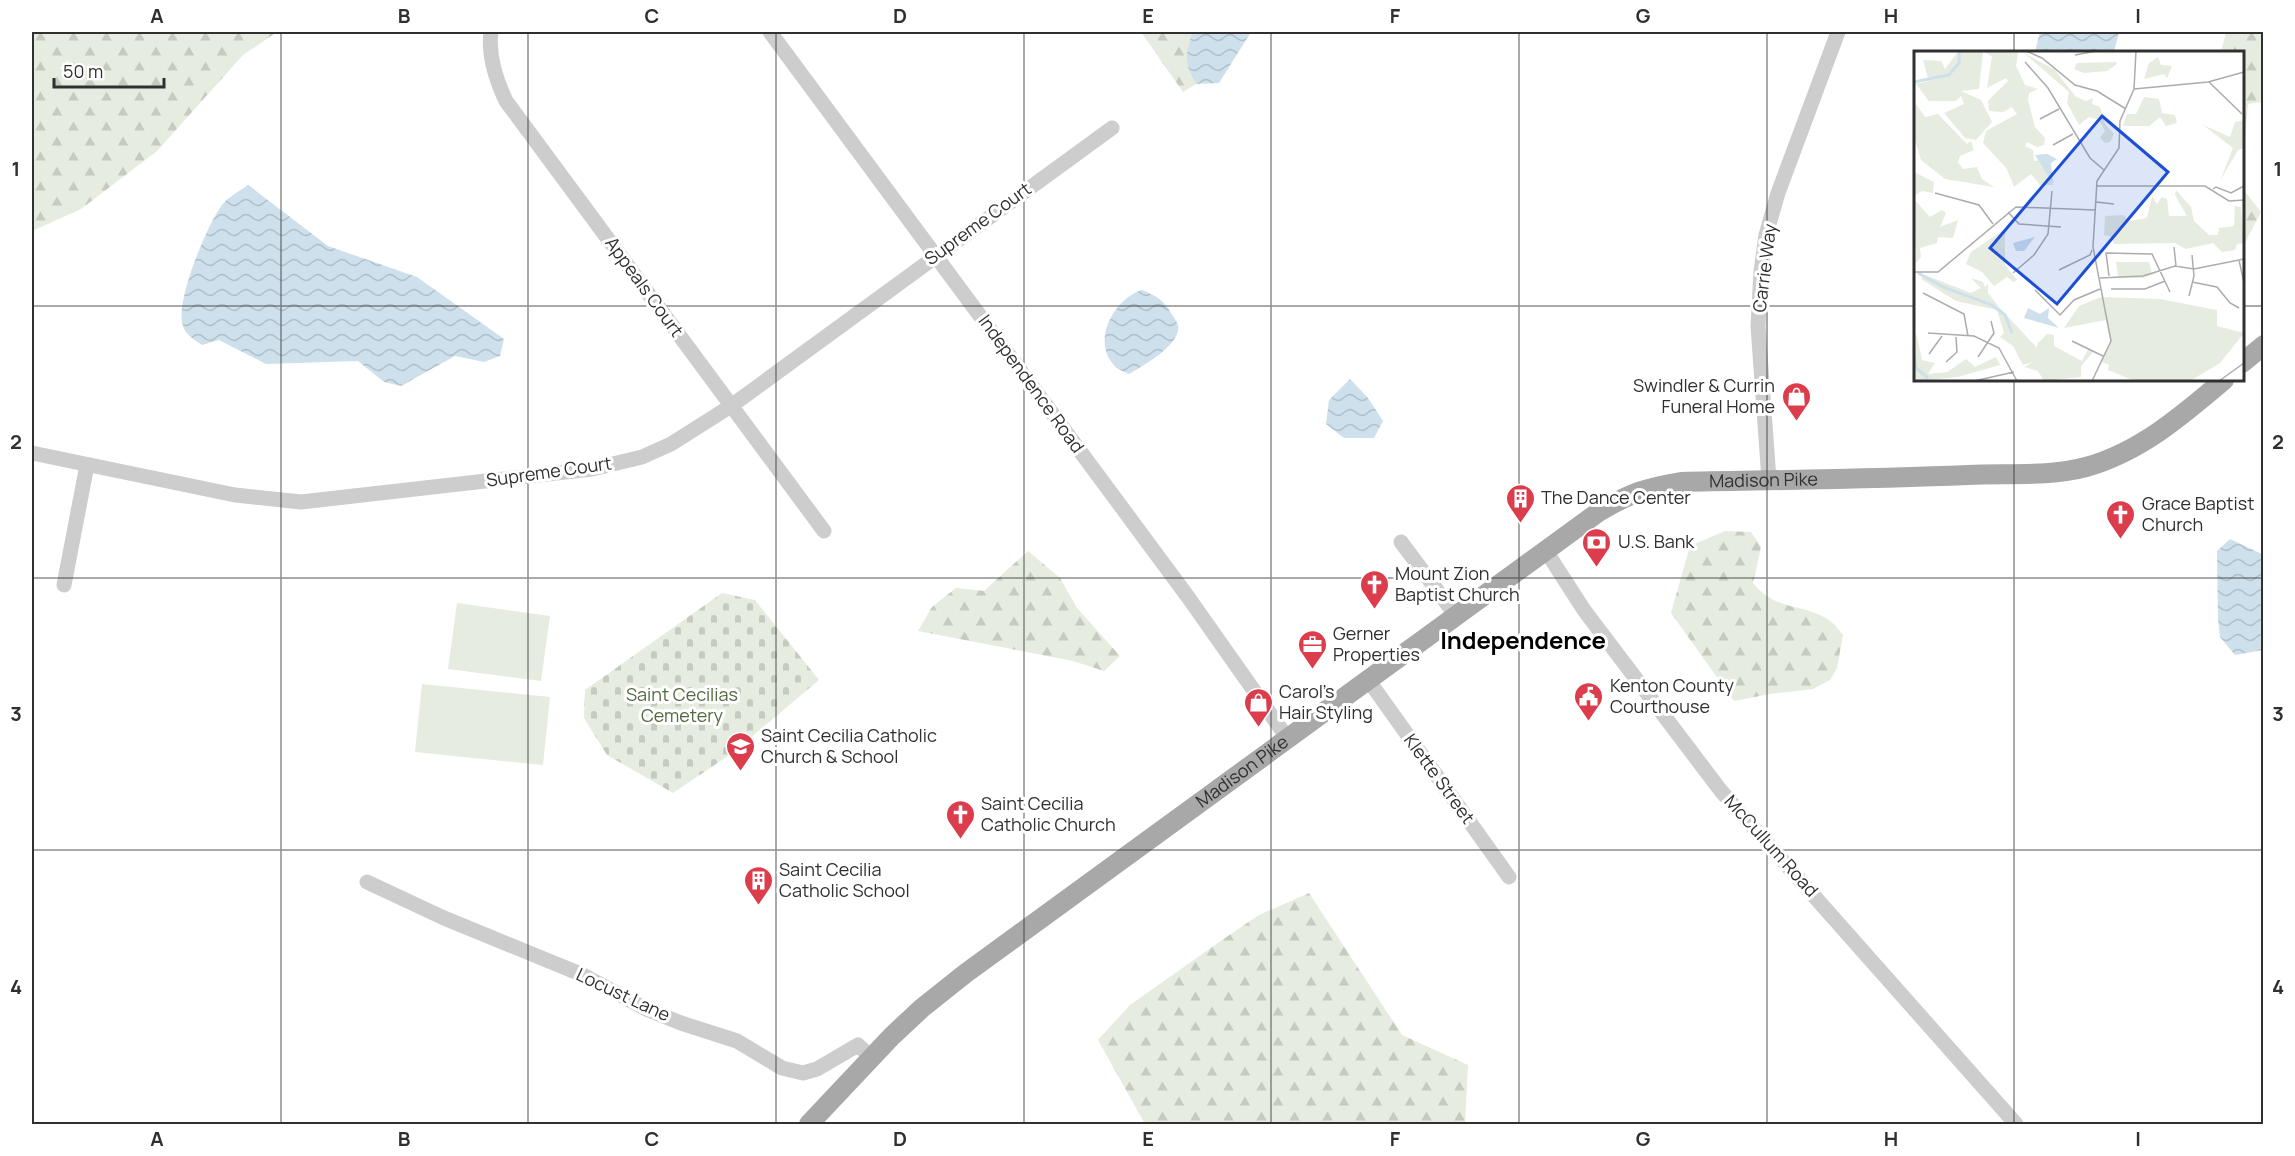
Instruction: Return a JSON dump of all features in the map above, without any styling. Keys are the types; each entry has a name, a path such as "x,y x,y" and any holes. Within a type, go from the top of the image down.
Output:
{"main road":[{"path":"2244,361 2264,345"},
{"name":"Madison Pike","path":"809,1125 922,1008 966,973 1546,551 1623,498 1648,488 1681,482 2058,471 2086,467 2125,452 2160,432 2223,381"}],"street":[{"name":"Appeals Court","path":"491,32 490,40 497,82 506,101 824,531"},
{"name":"Independence Road","path":"770,32 1188,597 1288,739"},
{"name":"Carrie Way","path":"1769,480 1758,327 1761,271 1766,235 1778,193 1838,32"},
{"name":"Supreme Court","path":"32,453 235,495 301,502 592,469 642,457 731,406 1112,128"},
{"path":"64,585 87,465"},
{"path":"1401,542 1457,617"},
{"name":"McCullum Road","path":"1546,551 1584,610 1721,790 2016,1125"},
{"name":"Klette Street","path":"1369,681 1509,877"},
{"name":"Locust Lane","path":"367,882 454,922 584,975 646,1009 738,1041 782,1068 802,1073 818,1069 858,1045 872,1058"}],"green space":[{"path":"32,32 277,32 243,55 157,151 81,209 32,231"},
{"path":"1141,32 1192,32 1187,64 1196,84 1183,92"},
{"path":"2226,32 2263,32 2263,102 2248,104 2244,152 2244,51 2221,51"},
{"path":"2244,190 2261,212 2244,245"},
{"path":"1725,531 1751,532 1761,547 1753,583 1762,592 1781,603 1820,615 1832,622 1843,635 1837,668 1830,680 1813,689 1734,701 1671,613 1690,546"},
{"path":"1028,551 1060,578 1077,608 1120,656 1104,671 1073,661 918,631 932,607 956,588 984,591"},
{"name":"Saint Cecilias Cemetery","path":"722,593 755,600 819,680 731,754 673,793 607,755 584,718 585,690"},
{"path":"457,603 550,616 541,681 448,669"},
{"path":"422,684 550,697 543,765 415,752"},
{"path":"1309,893 1402,1035 1468,1065 1465,1124 1145,1124 1098,1040 1130,1005 1225,938 1259,915"}],"water":[{"path":"1192,32 1251,32 1219,83 1196,84 1187,64"},
{"path":"2040,32 2119,32 2114,51 2035,51"},
{"path":"248,185 328,246 417,277 504,339 500,356 484,362 455,356 401,386 384,382 358,361 266,364 219,340 202,345 195,341 187,333 182,322 184,296 194,262 222,205"},
{"path":"1142,290 1162,301 1178,325 1178,332 1174,340 1160,354 1129,374 1117,368 1108,357 1105,334 1108,323 1122,302"},
{"path":"1350,379 1368,398 1383,421 1374,438 1344,438 1326,424 1329,400"},
{"path":"2230,539 2264,555 2263,650 2235,655 2220,637 2218,619 2217,551"}],"place":[{"name":"Swindler & Currin Funeral Home","path":"1796,422"},
{"name":"The Dance Center","path":"1520,524"},
{"name":"Grace Baptist Church","path":"2121,540"},
{"name":"U.S. Bank","path":"1597,568"},
{"name":"Mount Zion Baptist Church","path":"1374,610"},
{"name":"Gerner Properties","path":"1312,670"},
{"name":"Kenton County Courthouse","path":"1589,722"},
{"name":"Carol’s Hair Styling","path":"1258,728"},
{"name":"Saint Cecilia Catholic Church & School","path":"740,772"},
{"name":"Saint Cecilia Catholic Church","path":"960,840"},
{"name":"Saint Cecilia Catholic School","path":"758,906"}],"district":[{"name":"Independence","path":"1523,641"}]}
